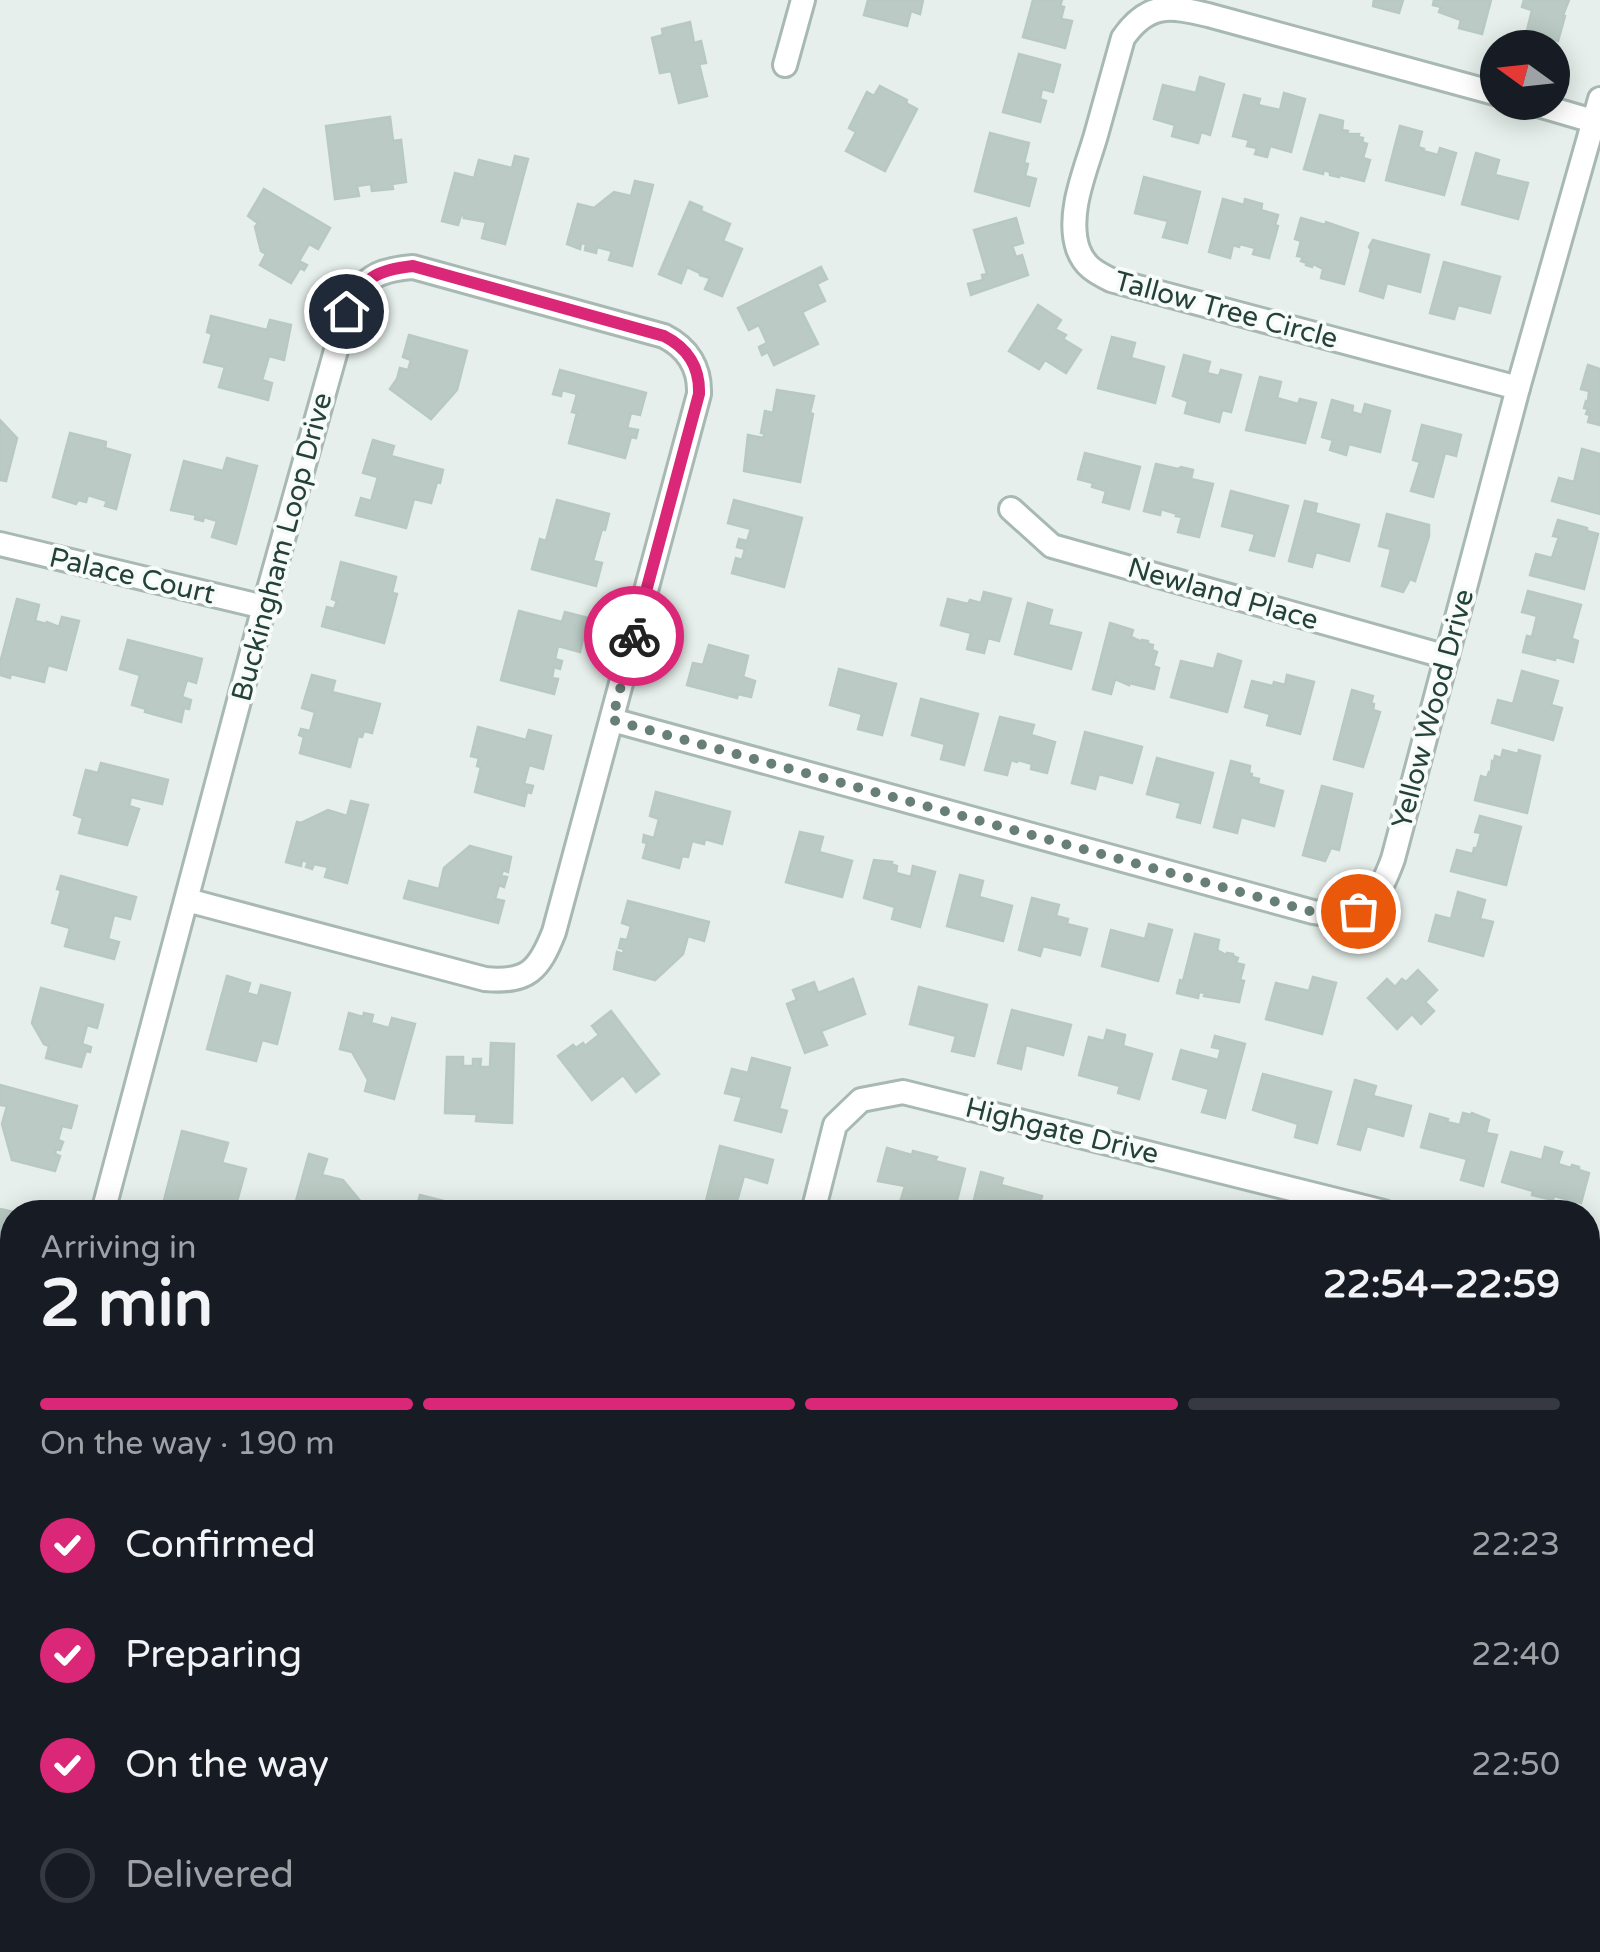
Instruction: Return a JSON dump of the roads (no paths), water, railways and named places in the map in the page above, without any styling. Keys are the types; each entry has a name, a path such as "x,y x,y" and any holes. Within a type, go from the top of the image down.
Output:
{"street":[{"path":"785,65 803,0"},
{"name":"Tallow Tree Circle","path":"1480,89 1208,15 1177,8 1153,10 1131,26 1123,38 1079,193 1074,231 1085,263 1110,280 1518,388"},
{"path":"1570,107 1597,110"},
{"name":"Yellow Wood Drive","path":"612,720 1294,907 1330,915 1358,911 1385,880 1597,110"},
{"name":"Buckingham Loop Drive","path":"106,1200 264,607 346,311 366,281 387,270 413,266 675,342 694,364 700,379 699,394 544,959 534,970 506,981 474,977 187,900"},
{"name":"Newland Place","path":"1011,509 1052,546 1447,657"},
{"name":"Palace Court","path":"0,544 264,607"},
{"name":"Highgate Drive","path":"816,1200 834,1125 861,1100 903,1092 1336,1200"}]}
